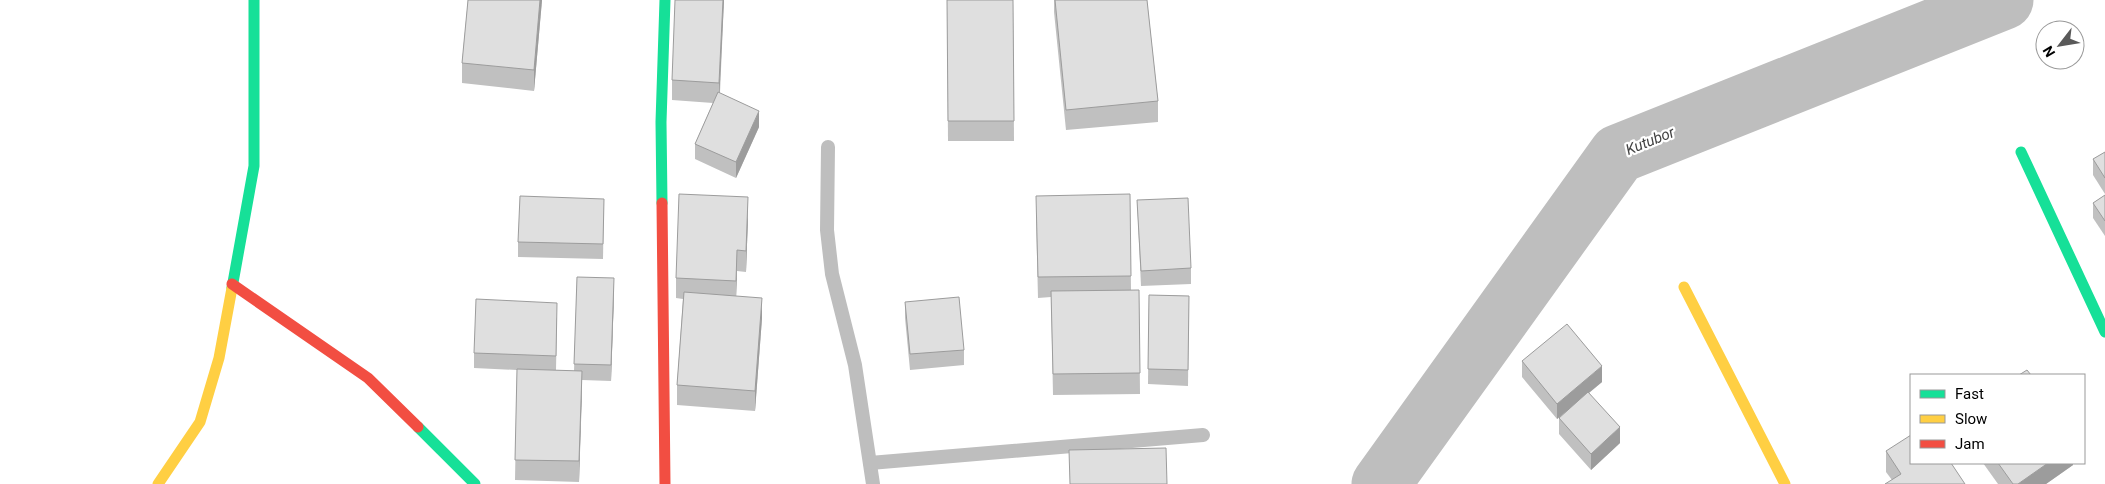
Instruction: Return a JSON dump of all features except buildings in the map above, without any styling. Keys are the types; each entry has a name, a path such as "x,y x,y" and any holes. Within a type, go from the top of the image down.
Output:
{"street":[{"path":"158,484 200,422 219,358 254,166 254,0"},
{"path":"665,0 661,122 665,484"},
{"path":"2021,152 2105,332"},
{"path":"232,284 368,378 475,484"},
{"path":"1684,287 1785,484"}],"lane":[{"path":"828,147 828,230 832,274 855,365 873,484"},
{"path":"870,463 1203,435"}],"waterway":[{"name":"Kutubor","path":"1381,484 1618,154 2004,0"}],"traffic: fast":[{"path":"232,288 254,166 254,0"},
{"path":"662,203 661,122 665,0"},
{"path":"2021,152 2105,332"},
{"path":"418,427 475,484"}],"traffic: slow":[{"path":"1684,287 1785,484"},
{"path":"158,484 200,422 219,358 232,288"}],"traffic: jam":[{"path":"662,203 665,484"},
{"path":"232,284 368,378 418,427"}]}
